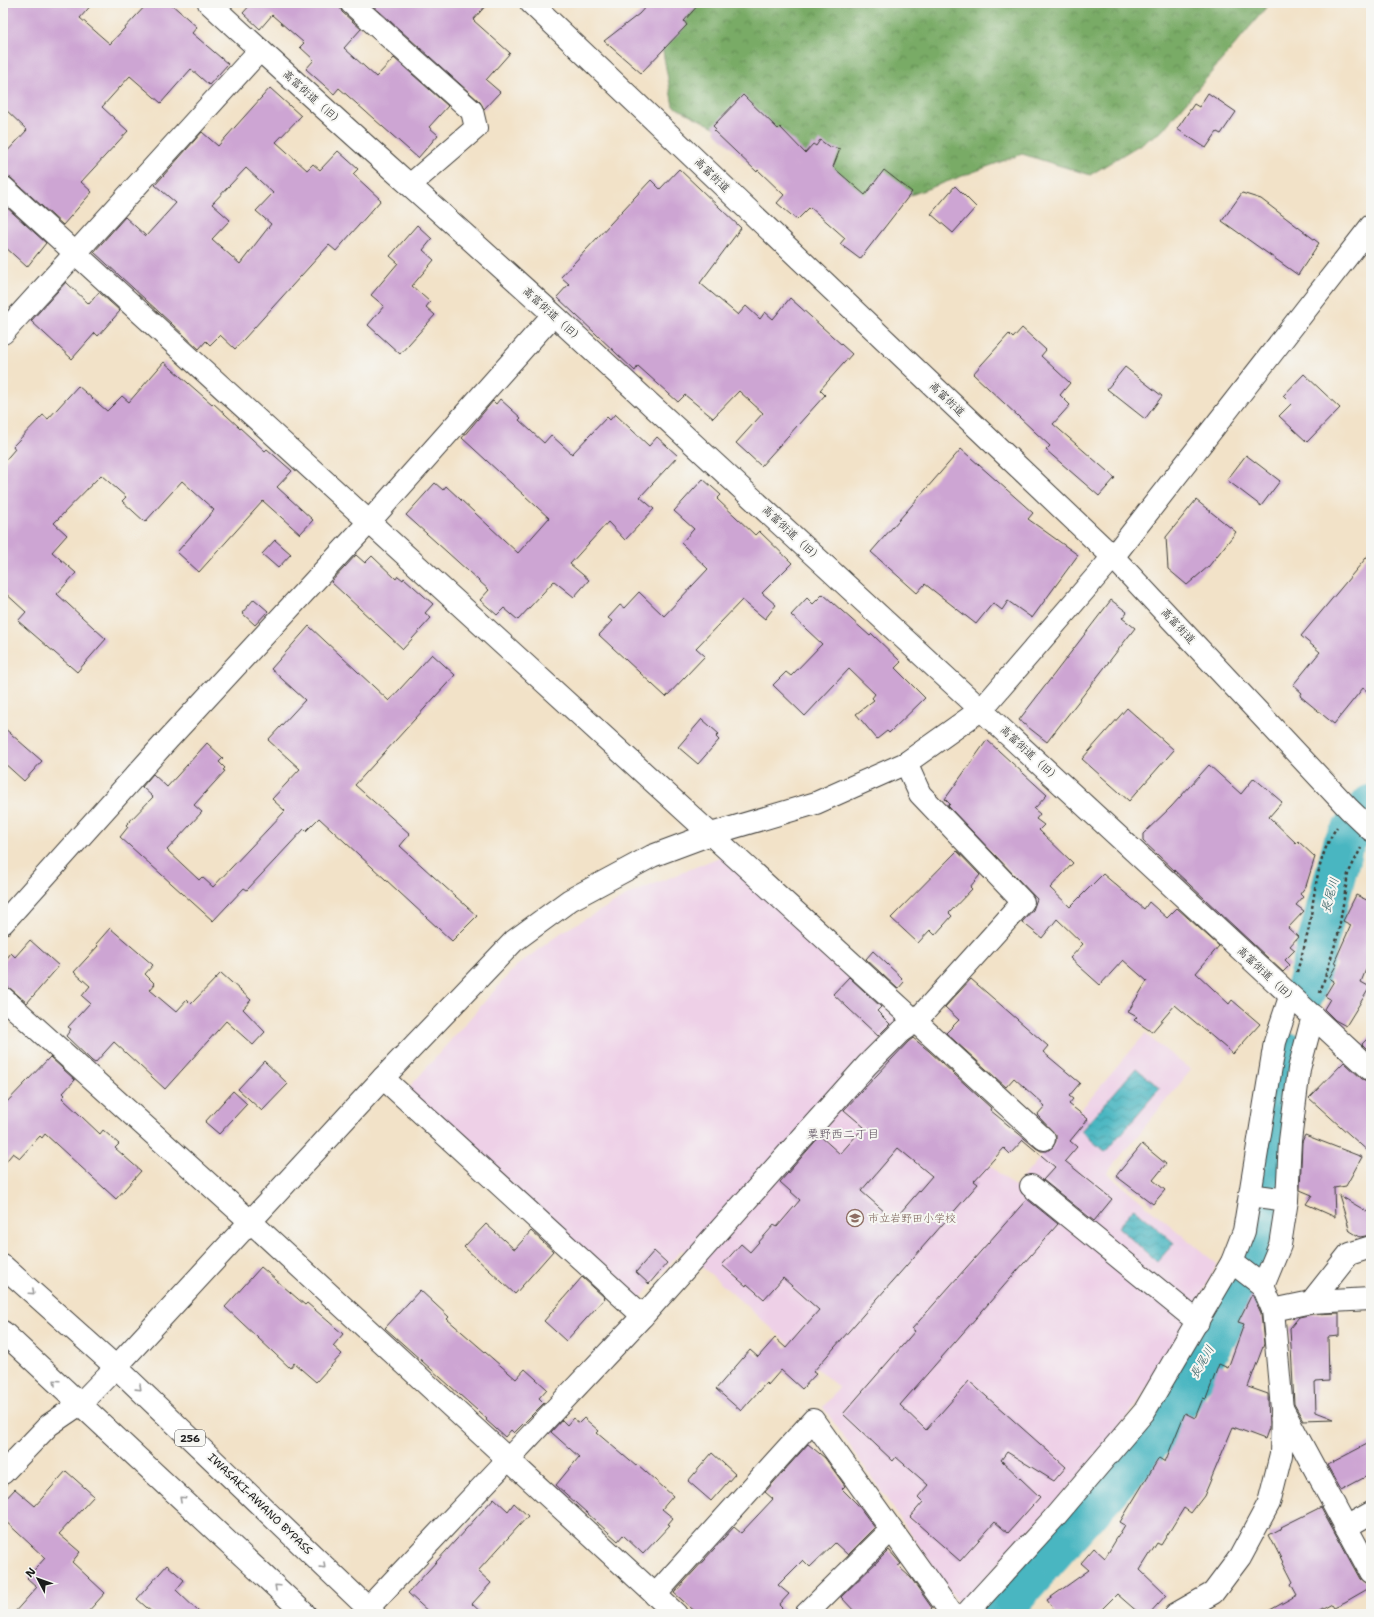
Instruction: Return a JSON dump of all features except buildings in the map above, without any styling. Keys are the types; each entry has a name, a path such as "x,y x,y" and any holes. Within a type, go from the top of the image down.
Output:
{"main road":[{"name":"高富街道（旧）","path":"209,3 553,314 982,709 1290,997 1313,1016 1371,1070"},
{"path":"351,3 472,111 476,128 410,185"},
{"name":"高富街道","path":"531,3 1113,557 1349,809 1371,830"},
{"path":"3,333 260,50"},
{"path":"3,187 370,521 1044,1140"},
{"path":"3,1473 49,1424 80,1404 116,1367 383,1078 514,941 570,900 652,856 711,834 816,803 906,763 982,709 1113,557 1371,226"},
{"path":"3,923 162,746 370,521 553,314"},
{"path":"371,1611 508,1459 642,1316 867,1065 900,1032 916,1021 1023,902 920,794 906,763"},
{"path":"656,1595 813,1420 952,1613 1053,1518 1144,1412 1235,1264 1253,1196 1276,1042 1290,997"},
{"path":"3,998 251,1222 676,1614"},
{"path":"1260,1284 1280,1245 1283,1200 1298,1069 1313,1016"},
{"path":"383,1078 642,1316"},
{"path":"1031,1186 1198,1322"},
{"path":"1253,1196 1283,1200"},
{"path":"1311,1302 1349,1254 1371,1247"},
{"path":"1176,1614 1213,1593 1240,1557 1269,1503 1281,1455 1282,1409 1273,1310 1260,1284 1235,1264"},
{"name":"IWASAKI-AWANO BYPASS","path":"3,1266 116,1367 371,1611"},
{"path":"1273,1310 1311,1302 1371,1299"},
{"path":"3,1332 306,1614"},
{"path":"1282,1409 1371,1573"},
{"path":"1346,1527 1371,1513"},
{"path":"806,1614 891,1530"}],"path":[{"path":"1290,997 1309,928 1317,876 1328,840 1349,809"},
{"path":"1313,1016 1338,934 1348,874 1371,830"}],"shaded area":[{"name":"市立岩野田小学校","path":"722,856 897,1018 895,1026 864,1058 1015,1187 1145,1034 1191,1070 1107,1173 1217,1264 1195,1308 1137,1404 1078,1479 960,1605 823,1407 839,1388 682,1249 639,1300 406,1091 515,967 562,932 630,894"}],"green space":[{"path":"654,3 1270,3 1162,131 1090,175 1022,154 873,209 673,106"}],"water":[{"path":"1136,1068 1160,1088 1105,1152 1081,1131"},
{"path":"1134,1208 1174,1243 1157,1262 1118,1227"}],"waterway":[{"name":"長尾川","path":"1305,992 1343,845 1356,824 1371,805"},
{"name":"長尾川","path":"998,1614 1163,1428 1241,1294 1267,1230 1275,1128 1290,1054"}],"place":[{"name":"市立岩野田小学校","path":"855,1218"}],"district":[{"name":"粟野西二丁目","path":"843,1134"}]}
